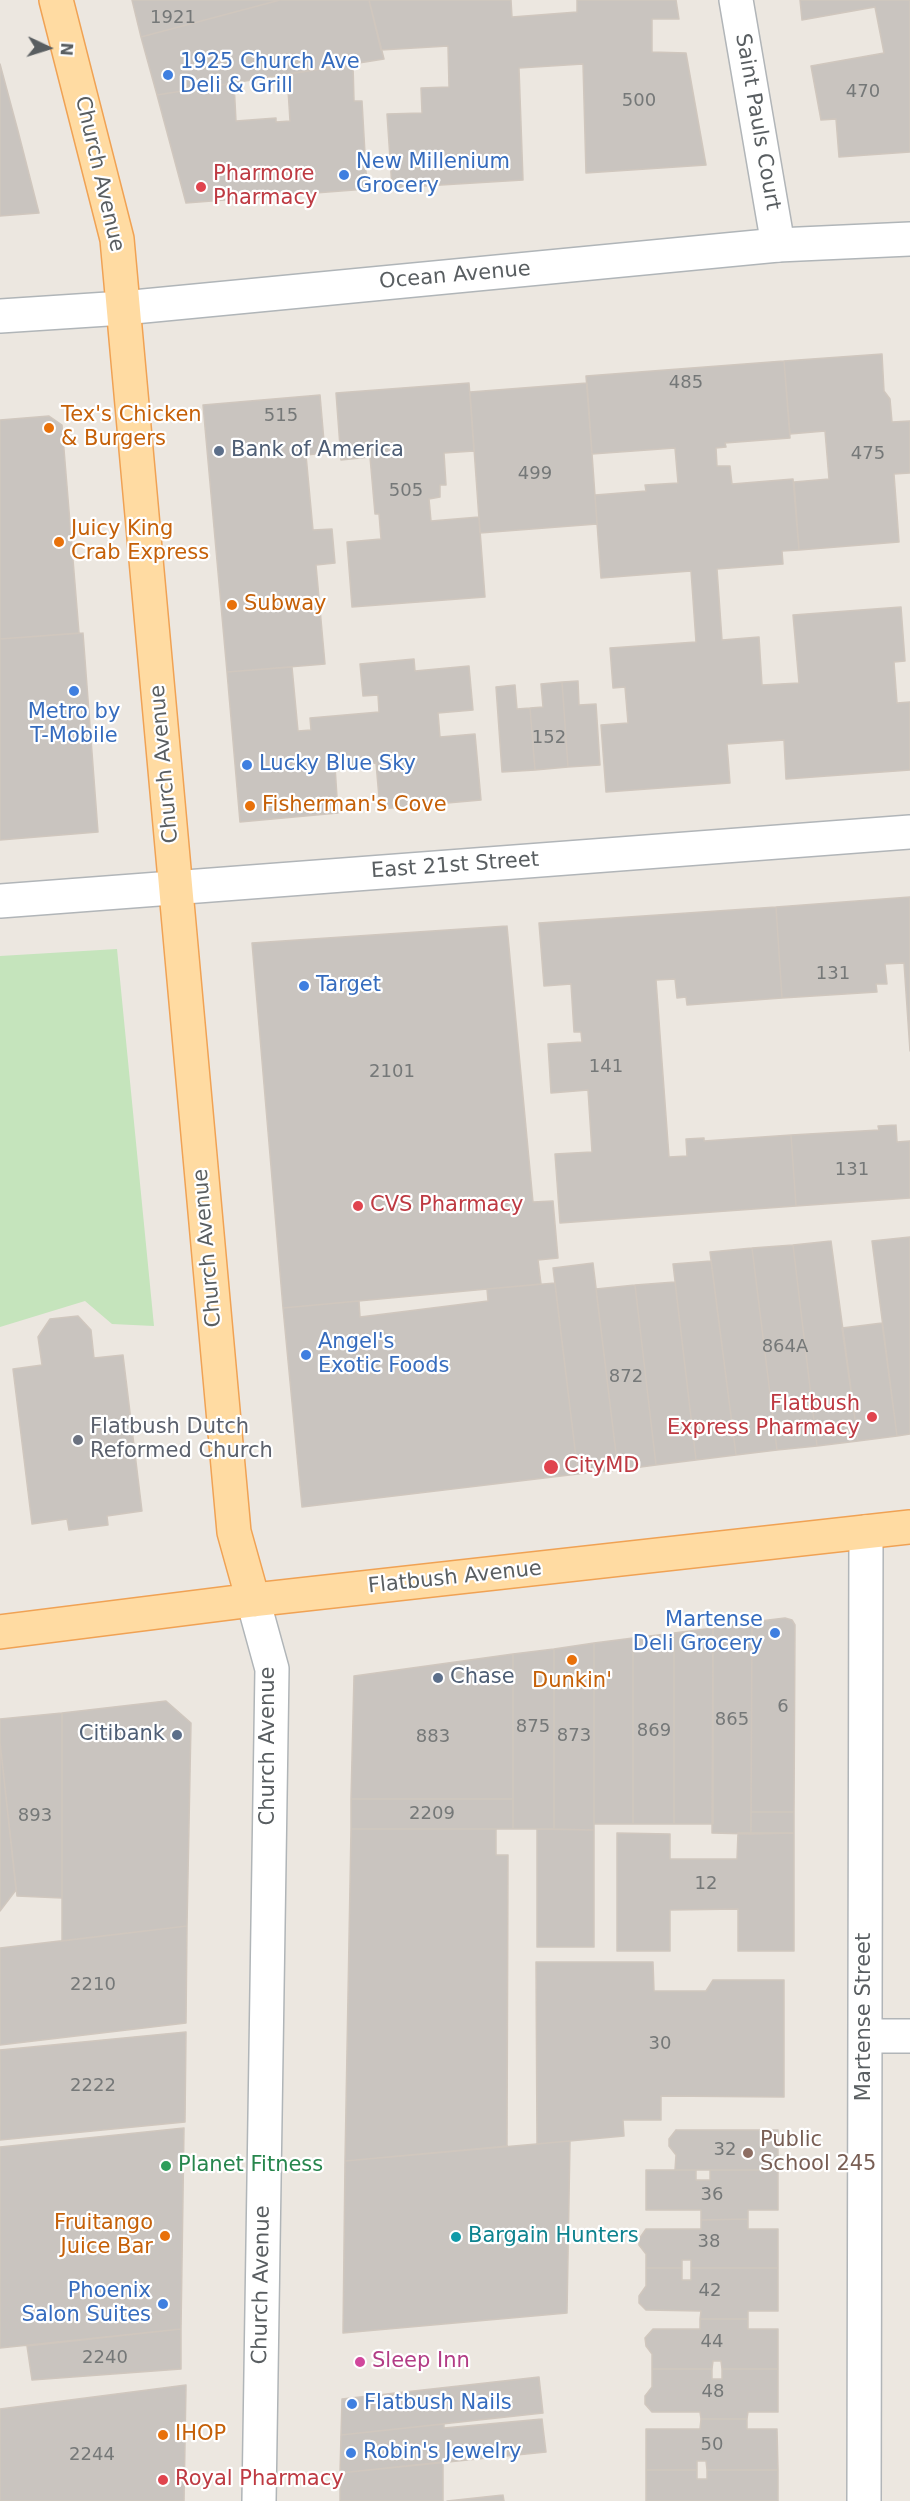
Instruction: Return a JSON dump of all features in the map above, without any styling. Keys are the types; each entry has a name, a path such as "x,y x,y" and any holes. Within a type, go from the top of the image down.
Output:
{"main road":[{"name":"Church Avenue","path":"56,0 117,239 234,1532 253,1600"},
{"name":"Flatbush Avenue","path":"0,1632 253,1600 910,1527"}],"street":[{"name":"Saint Pauls Court","path":"736,0 778,245"},
{"name":"Ocean Avenue","path":"0,316 123,308 778,245 910,239"},
{"name":"East 21st Street","path":"0,901 910,832"},
{"name":"Martense Street","path":"864,2501 866,1532"},
{"name":"Church Avenue","path":"253,1600 272,1669 259,2501"},
{"path":"865,2036 910,2036"}],"green space":[{"path":"117,949 154,1326 112,1324 85,1301 0,1327 0,956"}],"building":[{"path":"132,0 280,0 141,37"},
{"path":"280,0 369,0 384,59 157,95 141,37"},
{"path":"369,0 511,0 512,17 577,12 577,0 676,0 679,19 652,19 652,52 686,53 706,165 586,173 583,64 519,68 523,180 392,188 387,114 422,113 421,88 449,87 448,46 381,50"},
{"path":"800,0 910,0 910,152 839,157 836,119 821,120 811,66 884,53 875,7 802,20"},
{"path":"0,64 18,131 39,213 0,216"},
{"path":"353,64 354,101 362,101 367,189 186,203 157,95 234,83 236,121 276,118 276,122 290,121 287,74"},
{"path":"882,354 884,391 890,399 892,422 910,421 910,473 894,474 899,542 799,550 794,482 829,479 825,431 790,434 784,361"},
{"path":"784,361 790,438 725,443 726,447 716,448 717,466 730,466 732,484 793,479 799,550 782,551 783,564 717,569 722,640 759,637 762,685 799,683 793,615 901,607 905,661 894,662 897,703 910,702 910,770 786,779 784,740 727,744 730,783 606,792 601,725 628,723 625,687 613,688 610,648 696,642 691,571 601,578 595,495 646,491 645,485 678,483 675,448 592,454 586,376"},
{"path":"469,383 474,451 444,453 446,485 440,485 440,497 429,499 431,521 479,517 485,597 352,607 347,542 381,539 379,514 375,514 370,457 341,460 336,393"},
{"path":"587,383 597,524 480,533 470,392"},
{"path":"320,395 325,453 306,455 313,530 332,529 335,563 316,565 325,664 227,672 203,405"},
{"path":"49,416 62,425 79,633 0,639 0,420"},
{"path":"83,633 98,832 0,840 0,639"},
{"path":"414,659 415,671 469,666 473,710 438,713 440,737 475,734 481,800 380,809 376,763 335,766 338,813 240,822 227,672 292,667 298,731 311,730 310,718 379,712 378,695 363,696 360,664"},
{"path":"578,681 579,705 596,704 600,765 568,767 562,682"},
{"path":"562,682 568,767 535,770 530,708 543,707 541,684"},
{"path":"515,685 517,709 530,708 535,770 502,772 496,687"},
{"path":"910,897 910,1051 904,963 885,964 887,984 876,984 877,992 782,998 776,907"},
{"path":"776,907 782,998 687,1005 686,997 677,998 675,979 656,980 669,1157 687,1156 686,1139 704,1138 704,1141 791,1135 796,1206 560,1223 555,1154 592,1152 588,1090 551,1093 548,1044 582,1042 581,1032 574,1032 571,984 544,986 539,923"},
{"path":"507,926 533,1202 553,1201 558,1258 538,1260 541,1284 283,1308 252,943"},
{"path":"896,1125 897,1142 910,1141 910,1198 796,1206 791,1135 879,1130 878,1126"},
{"path":"910,1237 910,1434 897,1436 872,1241"},
{"path":"831,1241 858,1441 817,1446 793,1245"},
{"path":"793,1245 817,1446 777,1450 752,1248"},
{"path":"752,1248 777,1450 736,1455 710,1252"},
{"path":"711,1261 736,1455 696,1460 673,1264"},
{"path":"593,1263 618,1470 578,1474 553,1268"},
{"path":"675,1282 696,1460 656,1465 635,1285"},
{"path":"555,1283 578,1474 302,1507 283,1308 359,1301 360,1317 488,1301 487,1289"},
{"path":"635,1285 656,1465 618,1470 596,1289"},
{"name":"Flatbush Dutch Reformed Church","path":"78,1316 91,1330 94,1358 123,1355 142,1511 107,1516 108,1525 69,1530 67,1519 32,1524 13,1369 42,1365 38,1337 50,1319"},
{"path":"882,1323 897,1436 858,1441 842,1328"},
{"path":"785,1618 792,1620 795,1625 794,1812 751,1812 752,1622"},
{"path":"752,1622 751,1834 712,1833 713,1628"},
{"path":"713,1628 713,1824 674,1824 674,1633"},
{"path":"674,1633 674,1824 633,1824 633,1638"},
{"path":"633,1638 633,1824 594,1824 594,1643"},
{"path":"594,1643 594,1830 554,1829 554,1649"},
{"path":"554,1649 554,1829 513,1829 513,1654"},
{"path":"513,1654 513,1799 351,1799 354,1676"},
{"path":"166,1701 191,1723 187,1926 62,1941 62,1713"},
{"path":"62,1713 62,1898 17,1896 0,1742 0,1719"},
{"path":"0,1742 16,1890 0,1911"},
{"path":"351,1799 513,1799 513,1829 351,1829"},
{"path":"751,1812 794,1812 794,1833 751,1834"},
{"path":"351,1829 496,1829 496,1855 508,1855 507,2146 345,2161"},
{"path":"537,1829 594,1830 594,1947 537,1947"},
{"path":"617,1833 670,1834 670,1859 737,1859 738,1833 794,1833 794,1951 738,1951 738,1909 670,1910 670,1951 617,1951"},
{"path":"187,1926 186,2023 0,2045 0,1948"},
{"path":"536,1962 653,1962 654,1991 706,1991 713,1980 784,1980 784,2097 661,2096 661,2120 623,2120 624,2136 537,2144"},
{"path":"186,2032 185,2122 0,2140 0,2050"},
{"path":"184,2128 181,2329 0,2348 0,2147"},
{"path":"676,2130 778,2130 778,2170 675,2170 676,2155 669,2146 669,2139"},
{"name":"Bargain Hunters","path":"570,2141 567,2313 343,2333 345,2161"},
{"path":"646,2170 696,2170 696,2180 710,2180 710,2170 778,2170 778,2210 748,2210 748,2219 701,2220 701,2210 646,2210"},
{"path":"748,2219 748,2229 778,2229 778,2268 691,2268 691,2260 682,2260 682,2268 646,2268 646,2254 639,2245 639,2239 646,2229 701,2229 701,2220"},
{"path":"646,2268 682,2268 682,2280 691,2280 691,2268 778,2268 778,2311 748,2311 748,2319 700,2319 701,2311 646,2310 639,2303 639,2296 646,2286"},
{"path":"700,2319 748,2319 748,2329 778,2329 778,2369 722,2369 721,2361 713,2361 712,2369 652,2369 652,2354 646,2346 645,2338 653,2329 700,2329"},
{"path":"181,2329 181,2369 32,2380 27,2346"},
{"path":"652,2369 712,2369 712,2379 722,2379 722,2369 778,2369 778,2412 748,2412 747,2419 701,2419 700,2412 652,2412 645,2404 645,2396 652,2387"},
{"path":"539,2377 543,2413 341,2435 342,2399"},
{"path":"186,2385 184,2501 0,2501 0,2409"},
{"path":"542,2419 546,2452 340,2473 341,2435 444,2424 444,2428"},
{"path":"701,2419 747,2419 747,2429 777,2429 778,2470 707,2470 706,2461 697,2461 697,2470 646,2470 646,2429 700,2429"},
{"path":"443,2462 443,2501 340,2501 340,2473"},
{"path":"646,2470 697,2470 697,2479 707,2479 707,2470 778,2470 778,2501 646,2501"},
{"path":"503,2495 504,2501 447,2501"}],"place":[{"name":"1925 Church Ave Deli & Grill","path":"168,75"},
{"name":"New Millenium Grocery","path":"344,175"},
{"name":"Pharmore Pharmacy","path":"201,187"},
{"name":"Tex's Chicken & Burgers","path":"49,428"},
{"name":"Bank of America","path":"219,451"},
{"name":"Juicy King Crab Express","path":"59,542"},
{"name":"Subway","path":"232,605"},
{"name":"Metro by T-Mobile","path":"74,691"},
{"name":"Lucky Blue Sky","path":"247,765"},
{"name":"Fisherman's Cove","path":"250,806"},
{"name":"Target","path":"304,986"},
{"name":"CVS Pharmacy","path":"358,1206"},
{"name":"Angel's Exotic Foods","path":"306,1355"},
{"name":"Flatbush Express Pharmacy","path":"872,1417"},
{"name":"Flatbush Dutch Reformed Church","path":"78,1440"},
{"name":"CityMD","path":"551,1467"},
{"name":"Martense Deli Grocery","path":"775,1633"},
{"name":"Dunkin'","path":"572,1660"},
{"name":"Chase","path":"438,1678"},
{"name":"Citibank","path":"177,1735"},
{"name":"Public School 245","path":"748,2153"},
{"name":"Planet Fitness","path":"166,2166"},
{"name":"Fruitango Juice Bar","path":"165,2236"},
{"name":"Bargain Hunters","path":"456,2237"},
{"name":"Phoenix Salon Suites","path":"163,2304"},
{"name":"Sleep Inn","path":"360,2362"},
{"name":"Flatbush Nails","path":"352,2404"},
{"name":"IHOP","path":"163,2435"},
{"name":"Robin's Jewelry","path":"351,2453"},
{"name":"Royal Pharmacy","path":"163,2480"}]}
